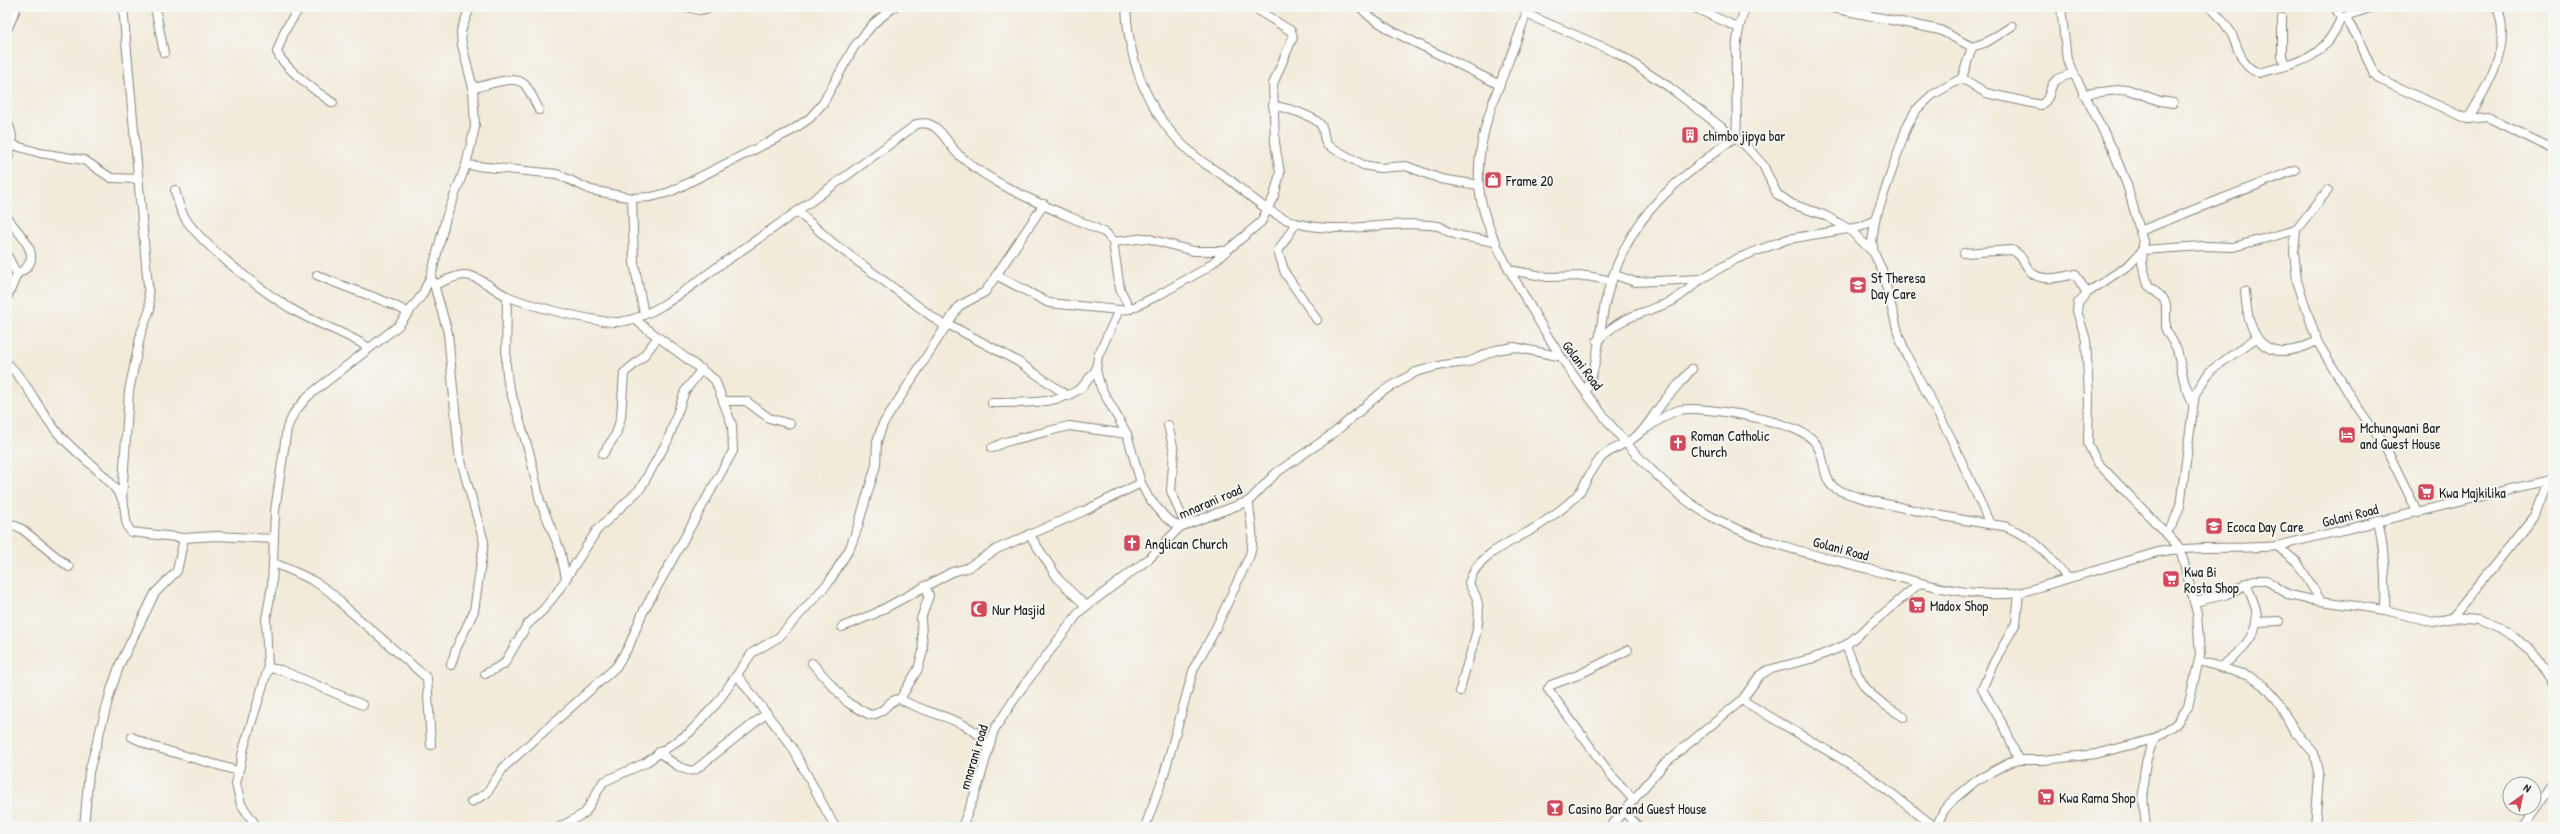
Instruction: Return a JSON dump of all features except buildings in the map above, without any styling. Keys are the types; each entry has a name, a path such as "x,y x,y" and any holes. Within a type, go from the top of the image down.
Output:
{"street":[{"path":"7,30 17,7"},
{"path":"122,7 137,147 138,180 150,309 141,332 129,391 122,498 126,524 131,532 184,538 216,536 274,539"},
{"path":"155,7 164,53"},
{"path":"300,7 285,30 277,52 281,61 317,92 333,103"},
{"path":"257,827 238,796 238,771 268,668 266,619 274,563 275,511 287,428 294,413 308,396 398,326 410,313 432,276 446,218 466,164 475,127 473,88 462,45 461,31 470,7"},
{"path":"687,7 699,10 715,7"},
{"path":"466,164 557,174 591,190 632,198 651,197 676,189 791,131 810,118 823,103 854,47 874,23 894,7"},
{"path":"1126,7 1131,53 1139,79 1153,108 1172,134 1199,159 1268,211 1296,223 1348,227 1382,224 1439,226 1451,233 1496,242"},
{"path":"996,275 1049,303 1119,310 1130,309 1186,281 1215,262 1261,222 1268,211 1280,173 1275,142 1273,84 1293,37 1291,31 1253,7"},
{"path":"1360,7 1369,16 1392,31 1500,85"},
{"path":"1693,7 1739,28"},
{"path":"1586,391 1594,369 1597,341 1613,278 1629,240 1645,214 1684,175 1736,136 1738,109 1737,38 1746,7"},
{"path":"1828,7 1940,30 1972,47 1987,42 2012,26"},
{"path":"2061,7 2062,32 2072,74 2124,178 2140,231 2143,250 2142,263 2148,285 2163,298 2166,304 2166,330 2179,355 2184,381 2193,404"},
{"path":"2210,7 2226,26 2236,51 2251,70 2259,73 2310,58 2319,52 2331,39 2343,18 2372,7"},
{"path":"2335,7 2358,38 2374,74 2381,80 2468,119 2487,117 2553,148"},
{"path":"2468,119 2492,76 2498,59 2502,28 2497,7"},
{"path":"1527,10 1617,53 1736,136 1763,166 1777,194 1792,204 1824,214 1849,229 1874,253"},
{"name":"Golani Road","path":"1527,10 1483,138 1479,185 1496,242 1509,270 1558,356 1637,456 1678,494 1716,519 1783,546 1920,583 1977,593 2019,593 2067,577 2180,548 2249,548 2277,546 2378,521 2418,513 2513,487 2550,480"},
{"path":"2282,18 2281,50 2287,64"},
{"path":"1972,47 1962,78 1932,95 1916,110 1907,126 1875,220 1872,242 1874,253 1882,270 1899,336 1908,358 1951,438 1990,524"},
{"path":"1962,78 1986,92 2041,105 2045,102 2049,88 2054,81 2058,77 2072,74"},
{"path":"473,88 505,80 519,80 525,85 539,110"},
{"path":"2083,94 2127,89 2160,101 2173,103"},
{"path":"1273,106 1292,110 1315,121 1322,126 1326,145 1363,165 1380,168 1406,166 1441,179 1479,185"},
{"path":"7,122 11,128 13,144 7,161"},
{"path":"435,285 454,277 469,276 507,296 600,320 617,322 634,320 672,298 798,212 916,124 924,123 938,128 960,156 988,176 1106,233 1113,242 1120,290 1130,309"},
{"path":"13,144 40,153 84,160 110,178 138,180"},
{"path":"2140,231 2295,170"},
{"path":"176,190 180,210 187,221 218,252 289,308 350,335 368,348"},
{"path":"2328,190 2296,230 2294,251 2298,281 2317,341 2352,398 2386,448 2418,513"},
{"path":"632,198 634,263 644,314"},
{"path":"560,827 585,812 603,782 645,763 659,752 689,733 717,703 752,653 787,629 836,572 857,529 876,465 877,441 883,424 959,306 985,292 1044,204"},
{"path":"798,212 833,243 947,326 1017,361 1068,396"},
{"path":"7,218 31,249 32,259 28,266 17,274 7,298"},
{"path":"1597,341 1612,325 1639,312 1669,303 1701,279 1736,259 1788,238 1860,227 1875,220"},
{"path":"1296,223 1278,251 1280,263 1317,320"},
{"path":"1742,700 1865,772 1936,827 1944,810 1967,787 1977,780 2018,760 2043,760 2096,754 2154,739 2176,724 2185,712 2200,661 2197,613 2180,548 2096,462 2088,444 2089,396 2086,340 2077,311 2080,298 2130,264 2143,250 2203,246 2233,247 2296,230"},
{"path":"1113,242 1146,238 1194,251 1226,251"},
{"path":"1964,253 2012,250 2023,258 2033,274 2040,277 2055,278 2075,274 2087,293"},
{"path":"7,254 17,274"},
{"path":"1509,270 1548,277 1587,276 1613,278 1635,282 1701,279"},
{"path":"317,275 364,291 410,313"},
{"path":"432,276 448,334 459,454 484,542 474,611 456,649 452,665"},
{"path":"2245,291 2246,315 2256,338 2275,350 2289,352 2317,341"},
{"path":"507,296 508,383 530,455 540,501 560,550 566,578"},
{"path":"1119,310 1098,356 1096,370 1101,388 1127,434 1141,483 1157,509 1166,518 1183,525"},
{"path":"471,802 486,794 504,767 616,667 629,646 642,614 733,451 732,425 715,380 634,320"},
{"path":"603,454 616,434 622,417 624,373 642,358 658,337"},
{"path":"2166,532 2173,524 2180,506 2195,394 2210,371 2256,338"},
{"name":"mnarani road","path":"962,827 978,786 989,746 1000,718 1052,646 1086,606 1116,586 1150,558 1183,525 1249,500 1276,473 1334,433 1383,391 1416,372 1442,365 1468,362 1496,350 1514,347 1558,356"},
{"path":"7,363 30,389 57,432 96,468 122,498"},
{"path":"485,674 504,664 527,625 544,609 597,530 608,518 631,500 643,484 668,440 685,391 702,369"},
{"path":"1642,431 1664,401 1692,369"},
{"path":"992,402 1035,403 1068,396 1082,386 1096,370"},
{"path":"723,401 746,401 769,418 790,424"},
{"path":"1460,691 1463,674 1479,615 1478,600 1469,583 1472,572 1485,558 1501,546 1522,536 1559,511 1580,492 1601,459 1616,446 1627,442 1642,431 1677,411 1697,408 1785,424 1812,438 1823,454 1826,476 1833,486 1852,494 1879,501 2004,526 2030,538 2045,550 2067,577"},
{"path":"1168,425 1174,451 1172,491 1183,525"},
{"path":"992,448 1005,442 1069,426 1127,434"},
{"path":"2452,618 2534,516 2550,480"},
{"path":"842,628 874,614 952,572 967,568 997,549 1084,511 1141,483"},
{"path":"1145,827 1163,778 1194,668 1213,634 1250,555 1254,541 1249,516 1249,500"},
{"path":"2378,521 2384,548 2386,574 2385,610"},
{"path":"7,522 22,530 69,567"},
{"path":"1029,534 1059,580 1086,606"},
{"path":"84,827 89,772 111,690 120,664 155,593 177,571 184,538"},
{"path":"2277,546 2297,562 2322,601"},
{"path":"274,563 316,581 333,592 344,606 427,678 431,745"},
{"path":"2194,602 2228,594 2254,580 2266,580 2289,595 2385,610 2433,622 2452,618 2479,620 2509,633 2531,650 2553,684"},
{"path":"1610,827 1665,763 1742,700 1760,675 1768,670 1814,658 1846,645 1920,583"},
{"path":"2220,668 2244,647 2256,622 2256,610 2246,583"},
{"path":"812,663 848,703 870,715 880,713 890,702 900,699 918,669 923,651 921,619 929,595 925,586"},
{"path":"2018,760 2006,730 1982,689 2016,623 2019,593"},
{"path":"2256,622 2279,621"},
{"path":"1846,645 1863,687 1884,705 1904,718"},
{"path":"1628,650 1578,676 1551,685 1548,689 1610,774 1634,800"},
{"path":"2200,661 2249,676 2264,685 2277,700 2293,729 2314,753 2319,777 2315,827"},
{"path":"268,668 282,670 363,705"},
{"path":"737,675 767,713 796,754 835,827"},
{"path":"900,699 915,708 973,728 989,746"},
{"path":"659,752 674,763 691,771 695,770 767,713"},
{"path":"132,737 151,746 238,771"},
{"path":"2146,827 2142,793 2146,759 2154,739"},
{"path":"2524,827 2553,782"},
{"path":"1624,812 1639,827"}],"place":[{"name":"chimbo jipya bar","path":"1690,135"},
{"name":"Frame 20","path":"1493,180"},
{"name":"St Theresa Day Care","path":"1858,285"},
{"name":"Mchungwani Bar and Guest House","path":"2347,435"},
{"name":"Roman Catholic Church","path":"1678,443"},
{"name":"Kwa Majkilika","path":"2426,492"},
{"name":"Ecoca Day Care","path":"2214,526"},
{"name":"Anglican Church","path":"1132,543"},
{"name":"Kwa Bi Rosta Shop","path":"2171,579"},
{"name":"Madox Shop","path":"1917,605"},
{"name":"Nur Masjid","path":"979,609"},
{"name":"Kwa Rama Shop","path":"2046,797"},
{"name":"Casino Bar and Guest House","path":"1555,808"}]}
